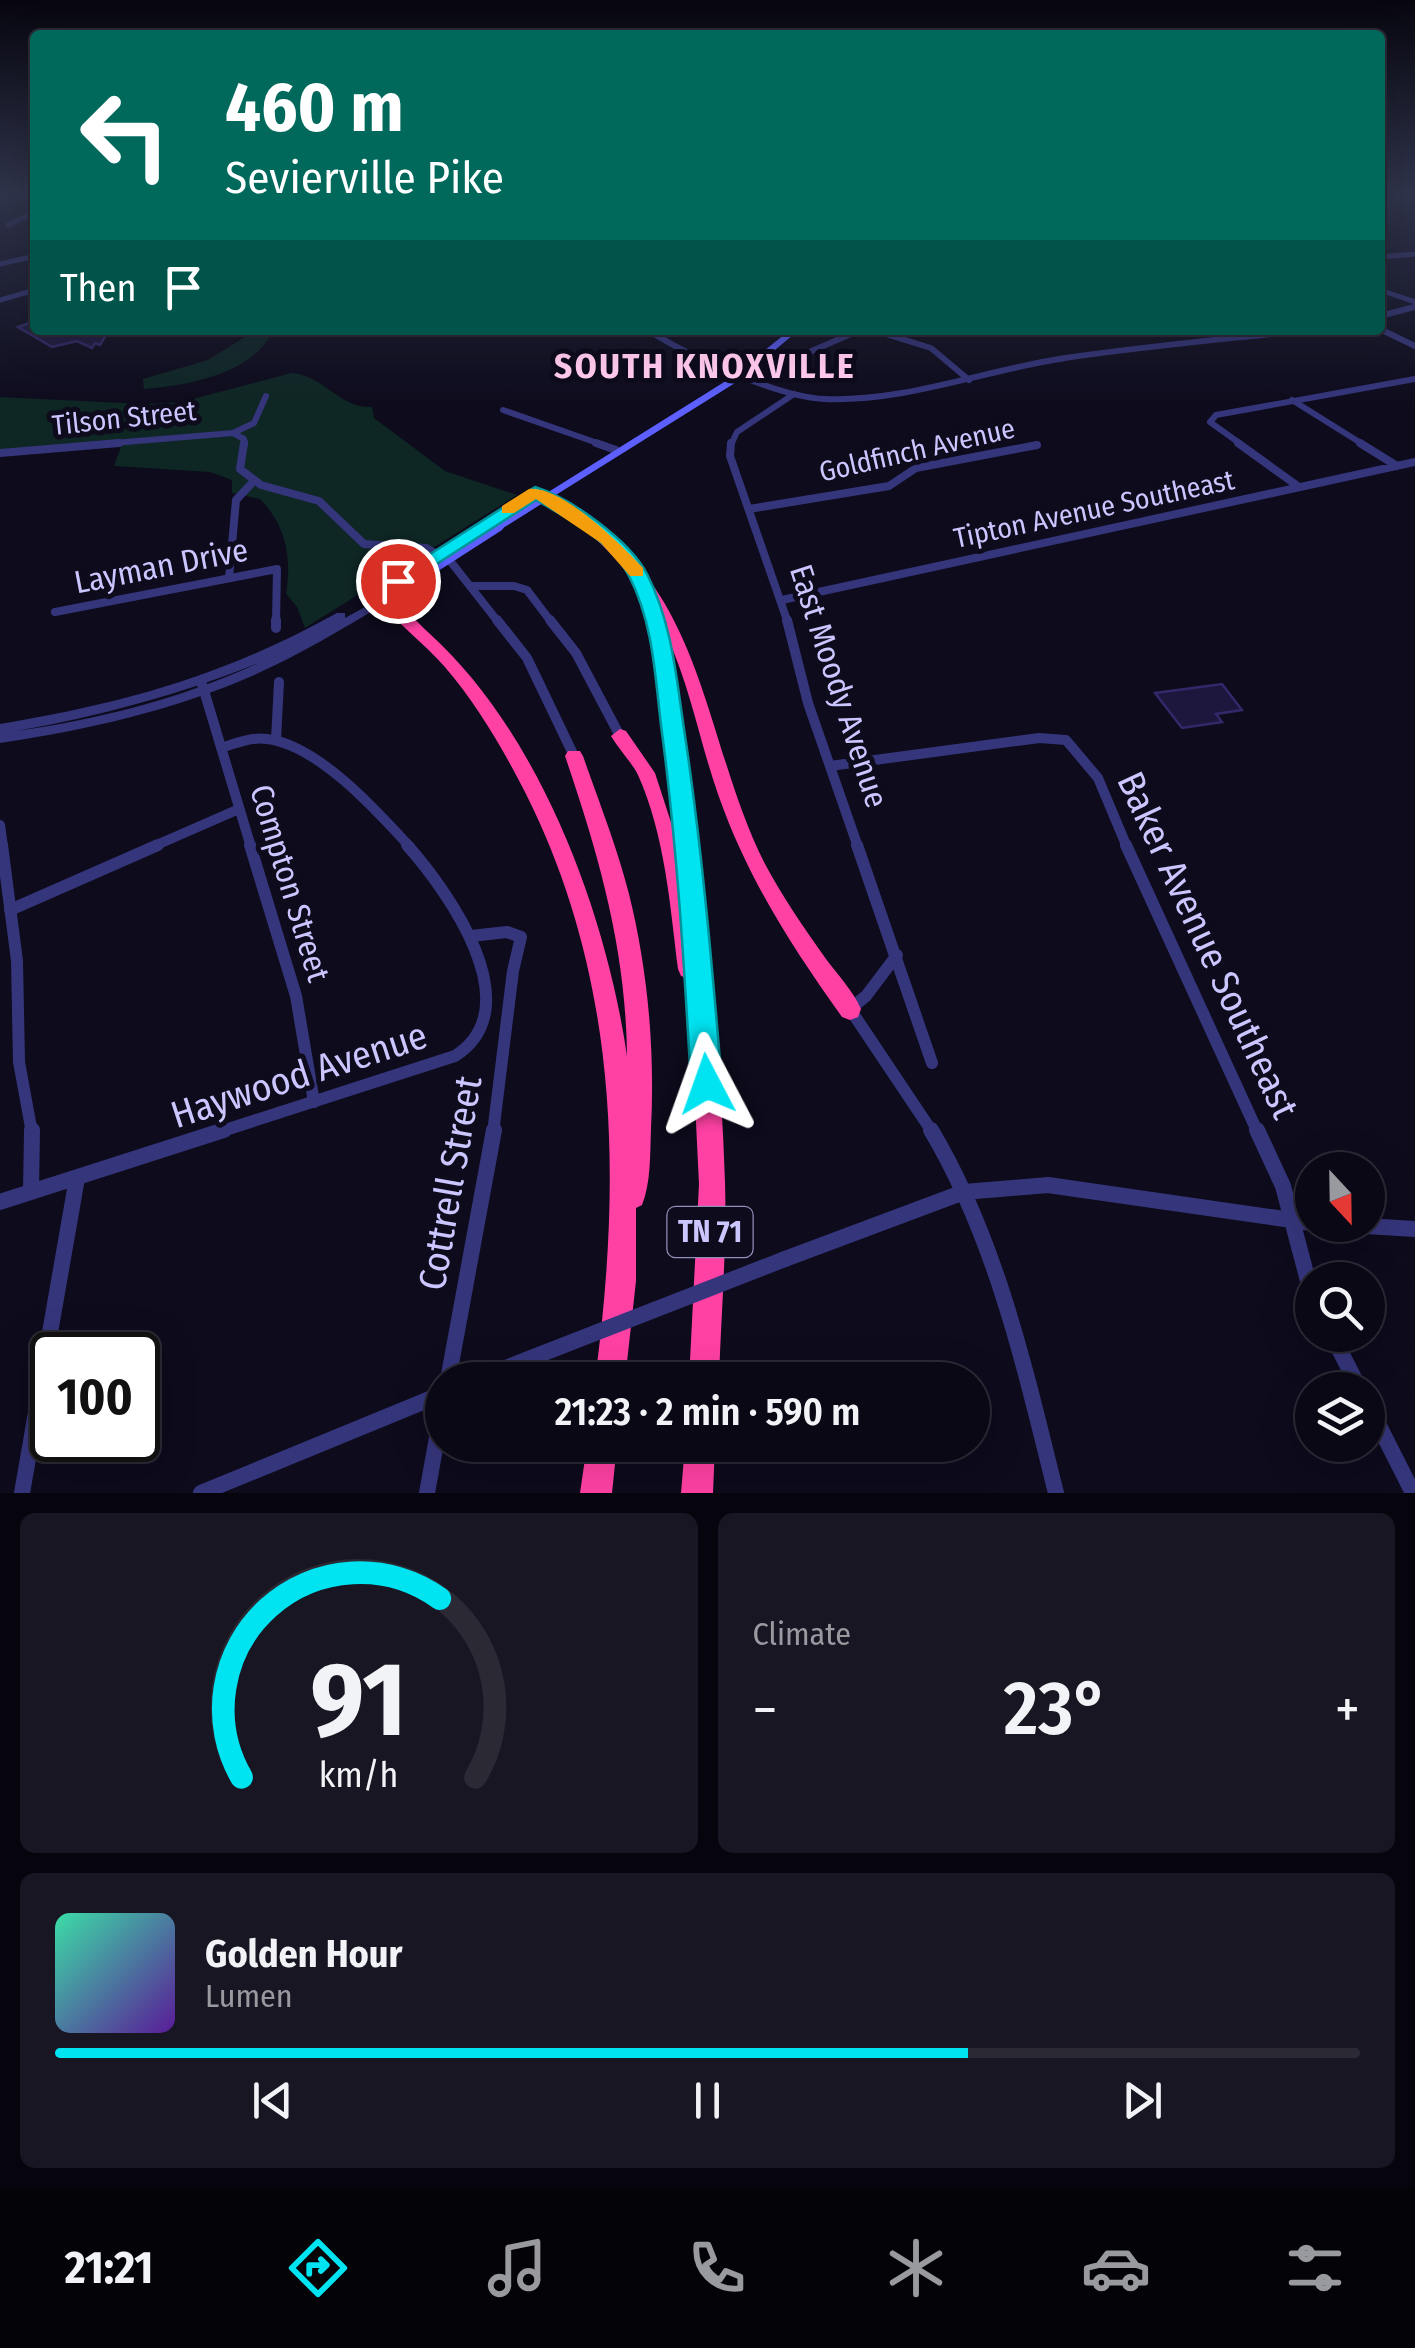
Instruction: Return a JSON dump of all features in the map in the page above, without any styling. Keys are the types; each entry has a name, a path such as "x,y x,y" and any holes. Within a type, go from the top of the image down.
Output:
{"highway":[{"path":"559,486 562,504 608,540 653,588 673,626 746,843 761,876 790,927 850,1009"},
{"path":"539,494 574,514"},
{"path":"638,573 658,626 690,844 707,1084"},
{"path":"380,597 442,654 468,687 527,777 572,882 606,995 619,1082 623,1152 621,1291"},
{"path":"620,736 646,772 671,855 707,1084"},
{"path":"574,756 618,894 633,982 636,1168 612,1362"},
{"name":"TN 71","path":"705,1362 712,1184 707,1084"},
{"path":"596,1493 600,1462"},
{"path":"697,1493 699,1462"}],"main road":[{"path":"380,597 408,584 539,494 725,378 740,374 789,335"},
{"path":"539,494 559,486 612,449"},
{"path":"380,597 418,568 495,523"}],"street":[{"path":"0,300 30,291"},
{"path":"1385,292 1415,304"},
{"path":"1385,314 1415,304"},
{"path":"1385,331 1415,346"},
{"path":"656,335 674,347 794,394 856,398 969,380 1064,358 1264,335"},
{"path":"807,353 848,335"},
{"path":"889,335 930,348 969,380"},
{"path":"1299,488 1210,422 1216,415 1415,379"},
{"name":"East Moody Avenue","path":"794,394 742,428 731,440 730,456 782,600 808,703 932,1063"},
{"path":"234,432 254,423 266,396"},
{"path":"1292,400 1396,466"},
{"path":"503,410 612,449"},
{"name":"Tilson Street","path":"0,453 234,432 244,439 246,450 240,469 251,484"},
{"name":"Goldfinch Avenue","path":"748,509 889,486 916,468 1038,446"},
{"name":"Tipton Avenue Southeast","path":"782,600 1415,462"},
{"path":"229,578 236,500 251,484 312,498 330,508 364,544 418,546 434,551 472,585 537,676 574,756"},
{"name":"Layman Drive","path":"56,612 277,568 276,628"},
{"path":"472,585 494,590 521,586 539,604 576,652 620,736"},
{"path":"488,605 494,590"},
{"path":"0,738 85,725 203,688 380,597"},
{"path":"222,748 244,740 276,740 279,682"},
{"path":"0,729 203,688"},
{"name":"Compton Street","path":"203,688 296,996 314,1102"},
{"name":"Baker Avenue Southeast","path":"830,766 1039,738 1066,740 1081,754 1098,778 1153,910 1283,1186 1303,1262"},
{"name":"Haywood Avenue","path":"0,1202 455,1056 470,1045 480,1024 484,985 471,936 416,854 374,808 316,763 276,740"},
{"path":"10,910 238,809"},
{"path":"0,825 18,962 19,1062 33,1136 31,1192"},
{"name":"Cottrell Street","path":"451,1362 502,1084 521,937 507,932 471,936"},
{"path":"897,955 866,996 850,1009 921,1112 964,1192 998,1281 1056,1493"},
{"path":"22,1493 77,1178"},
{"path":"521,1362 964,1192 1048,1185 1295,1222"},
{"path":"1385,1227 1415,1229"},
{"path":"201,1493 425,1401"},
{"path":"1385,1438 1413,1493"},
{"path":"427,1493 433,1462"}],"green space":[{"path":"248,335 270,335 251,357 217,375 144,389 143,379 208,360"},
{"path":"292,373 314,380 351,403 372,407 374,418 445,471 517,495 305,628 297,607 286,594 287,555 276,520 260,499 232,493 232,480 210,472 114,466 122,444 0,454 0,397 144,404 181,402"}],"building":[{"path":"30,323 30,334 18,327"},
{"path":"32,335 106,335 100,345 95,343 92,348 77,341 52,347"},
{"path":"1222,684 1242,710 1216,714 1222,722 1182,728 1155,693"}],"slow traffic":[{"path":"508,510 535,492 586,522 619,550 637,572"}],"district":[{"name":"SOUTH KNOXVILLE","path":"705,366"}],"route":[{"path":"398,581 535,492 586,522 619,550 638,573 658,626 690,844 707,1084"}]}
